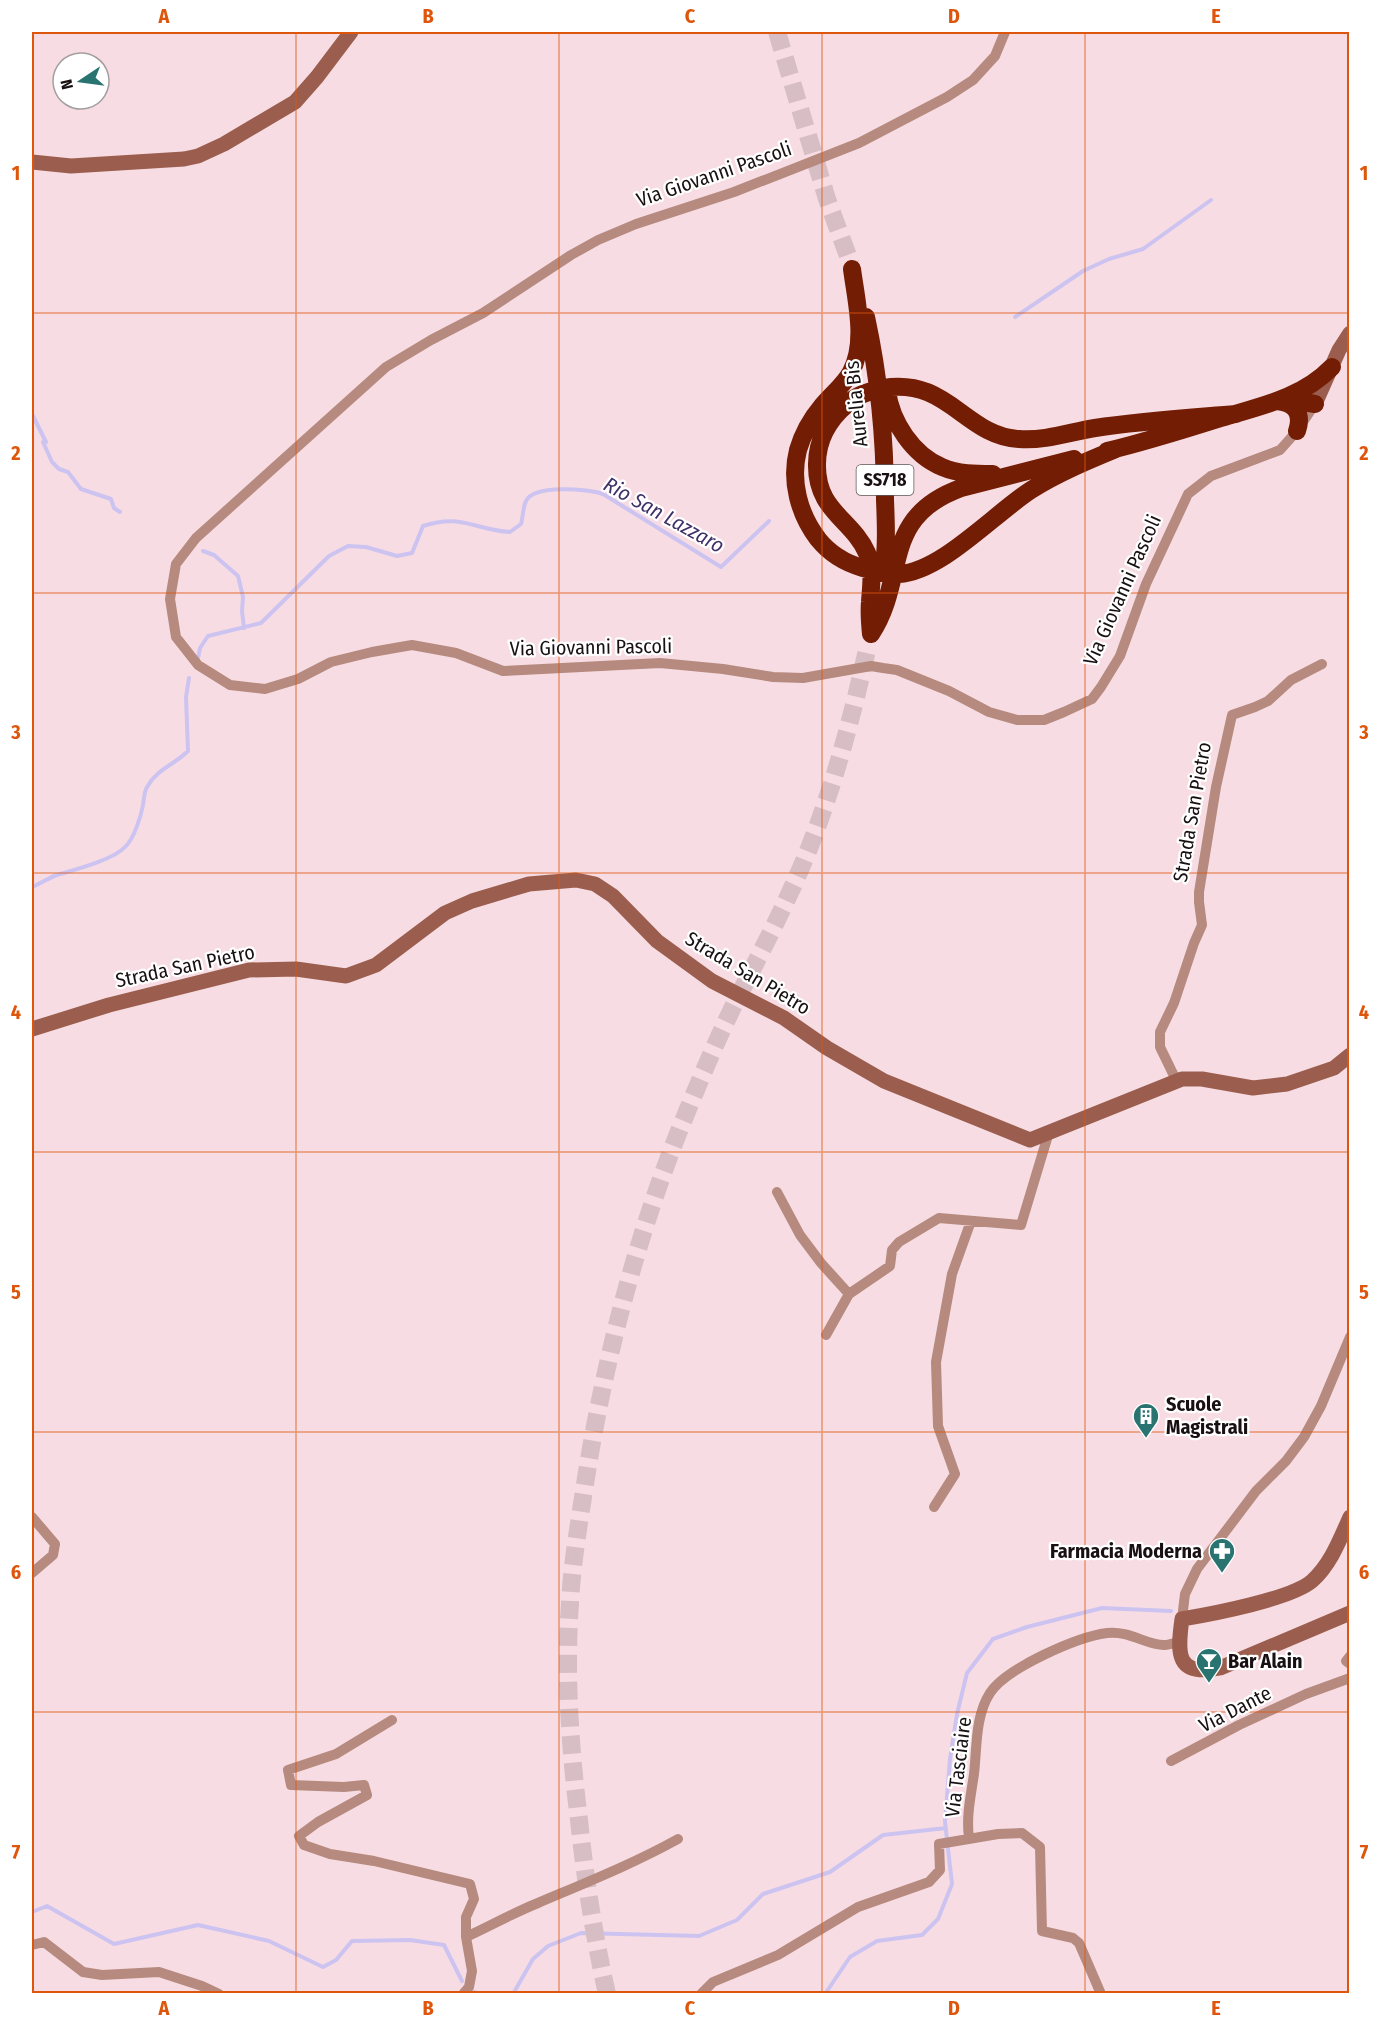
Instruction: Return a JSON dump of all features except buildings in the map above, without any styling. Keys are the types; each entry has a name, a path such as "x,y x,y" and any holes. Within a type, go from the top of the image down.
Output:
{"highway":[{"name":"Aurelia Bis","path":"883,562 884,398 878,339 865,309 852,266 858,320 857,356 852,371 817,412 803,436 797,453 796,488 804,516 813,531 834,555 862,568 887,574 919,570 944,557 1030,490 1066,470 1116,448"},
{"path":"878,603 873,581 883,562 902,540 913,521 928,505 939,498 961,488 1155,439 1284,399 1314,383 1332,367"},
{"path":"883,562 861,544 830,507 820,486 817,464 821,440 833,417 849,402 866,392 910,386 929,392 985,428 1016,439 1039,440 1124,424 1236,414"},
{"path":"884,398 912,445 921,454 944,468 959,472 994,474 1050,464"},
{"path":"1284,399 1298,410 1300,421 1297,431"},
{"path":"1284,399 1315,404"},
{"path":"869,642 878,603 883,562"}],"street":[{"path":"32,162 71,166 175,160 198,156 224,144 295,102 351,32"},
{"name":"Via Giovanni Pascoli","path":"1005,32 995,56 973,80 947,97 859,143 734,192 636,224 598,240 571,255 483,313 386,367 196,538 176,564 170,599 176,637 198,665 230,685 265,689 297,679 331,662 412,645 456,653 503,671 660,663 773,677 803,678 870,666 897,670 949,691 989,712 1017,720 1044,720 1092,699 1101,687 1120,656 1146,584 1188,494 1210,476 1280,450 1297,431 1315,404 1350,333"},
{"name":"Strada San Pietro","path":"1177,1082 1160,1047 1160,1032 1174,1003 1202,925 1199,892 1216,787 1232,715 1268,701 1291,680 1322,664"},
{"name":"Strada San Pietro","path":"32,1029 109,1005 249,970 296,969 346,976 376,965 446,913 472,901 529,884 576,880 595,884 613,896 657,941 712,981 784,1018 827,1048 884,1081 1030,1140 1182,1079 1202,1079 1253,1088 1287,1084 1334,1068 1350,1055"},
{"path":"826,1335 849,1294 890,1266 892,1250 899,1242 922,1227 939,1218 1021,1225 1049,1132"},
{"path":"777,1192 800,1235 849,1294"},
{"path":"934,1507 955,1474 938,1426 936,1362 952,1274 971,1221"},
{"path":"1350,1337 1321,1406 1304,1437 1286,1461 1256,1491 1197,1569 1185,1594 1178,1642 1179,1654 1186,1665 1196,1669 1220,1668 1350,1613"},
{"path":"1182,1619 1222,1612 1261,1601 1292,1592 1311,1582 1330,1560 1350,1516"},
{"path":"32,1517 55,1544 53,1555 32,1573"},
{"name":"Via Tasciaire","path":"968,1838 969,1800 980,1719 990,1693 1001,1682 1020,1668 1045,1655 1078,1641 1108,1633 1130,1635 1163,1646 1178,1642"},
{"path":"1350,1656 1346,1661 1350,1664"},
{"name":"Via Dante","path":"1171,1761 1239,1725 1306,1694 1350,1678"},
{"path":"392,1720 336,1754 288,1770 291,1785 344,1787 364,1785 367,1796 318,1821 299,1836 304,1845 330,1854 374,1861 470,1884 474,1899 466,1917 466,1937 472,1971 469,1987 463,1994"},
{"name":"Via Tasciaire","path":"702,1994 713,1982 778,1955 858,1907 929,1882 940,1870 939,1844 998,1834 1022,1833 1040,1848 1042,1931 1073,1938 1079,1942 1101,1994"},
{"path":"466,1937 537,1903 565,1893 651,1854 678,1839"},
{"path":"32,1945 44,1942 83,1972 102,1975 159,1972 219,1994"}],"waterway":[{"name":"Rio San Lazzaro","path":"1015,317 1083,271 1109,259 1143,249 1211,200"},
{"path":"32,414 46,442 43,442 52,462 59,469 68,472 81,489 111,499 114,508 120,512"},
{"name":"Rio San Lazzaro","path":"198,658 200,648 208,636 261,623 329,556 348,546 366,547 397,556 412,553 423,526 436,522 458,522 510,532 521,524 526,501 539,492 562,489 603,494 721,567 769,521"},
{"path":"203,551 214,555 238,576 243,597 244,628"},
{"path":"32,887 54,876 112,856 128,843 139,821 147,787 161,771 188,751 186,697 189,678"},
{"path":"825,1994 850,1957 877,1941 922,1935 938,1919 952,1884 945,1822 950,1759 957,1714 967,1673 993,1639 1027,1627 1102,1608 1171,1611"},
{"path":"513,1994 533,1959 548,1946 581,1933 699,1936 737,1920 763,1894 830,1872 883,1835 946,1828"},
{"path":"32,1912 47,1906 114,1944 198,1925 269,1941 323,1967 336,1960 352,1941 410,1940 444,1945 462,1981"},
{"path":"474,1992 480,1994"}],"tunnel":[{"path":"777,32 827,199 851,264"},
{"path":"607,1994 584,1864 573,1766 568,1685 572,1573 593,1438 623,1302 664,1169 707,1064 797,877 819,822 838,765 867,650"}],"place":[{"name":"Scuole Magistrali","path":"1146,1439"},
{"name":"Farmacia Moderna","path":"1222,1574"},
{"name":"Bar Alain","path":"1209,1684"}]}
